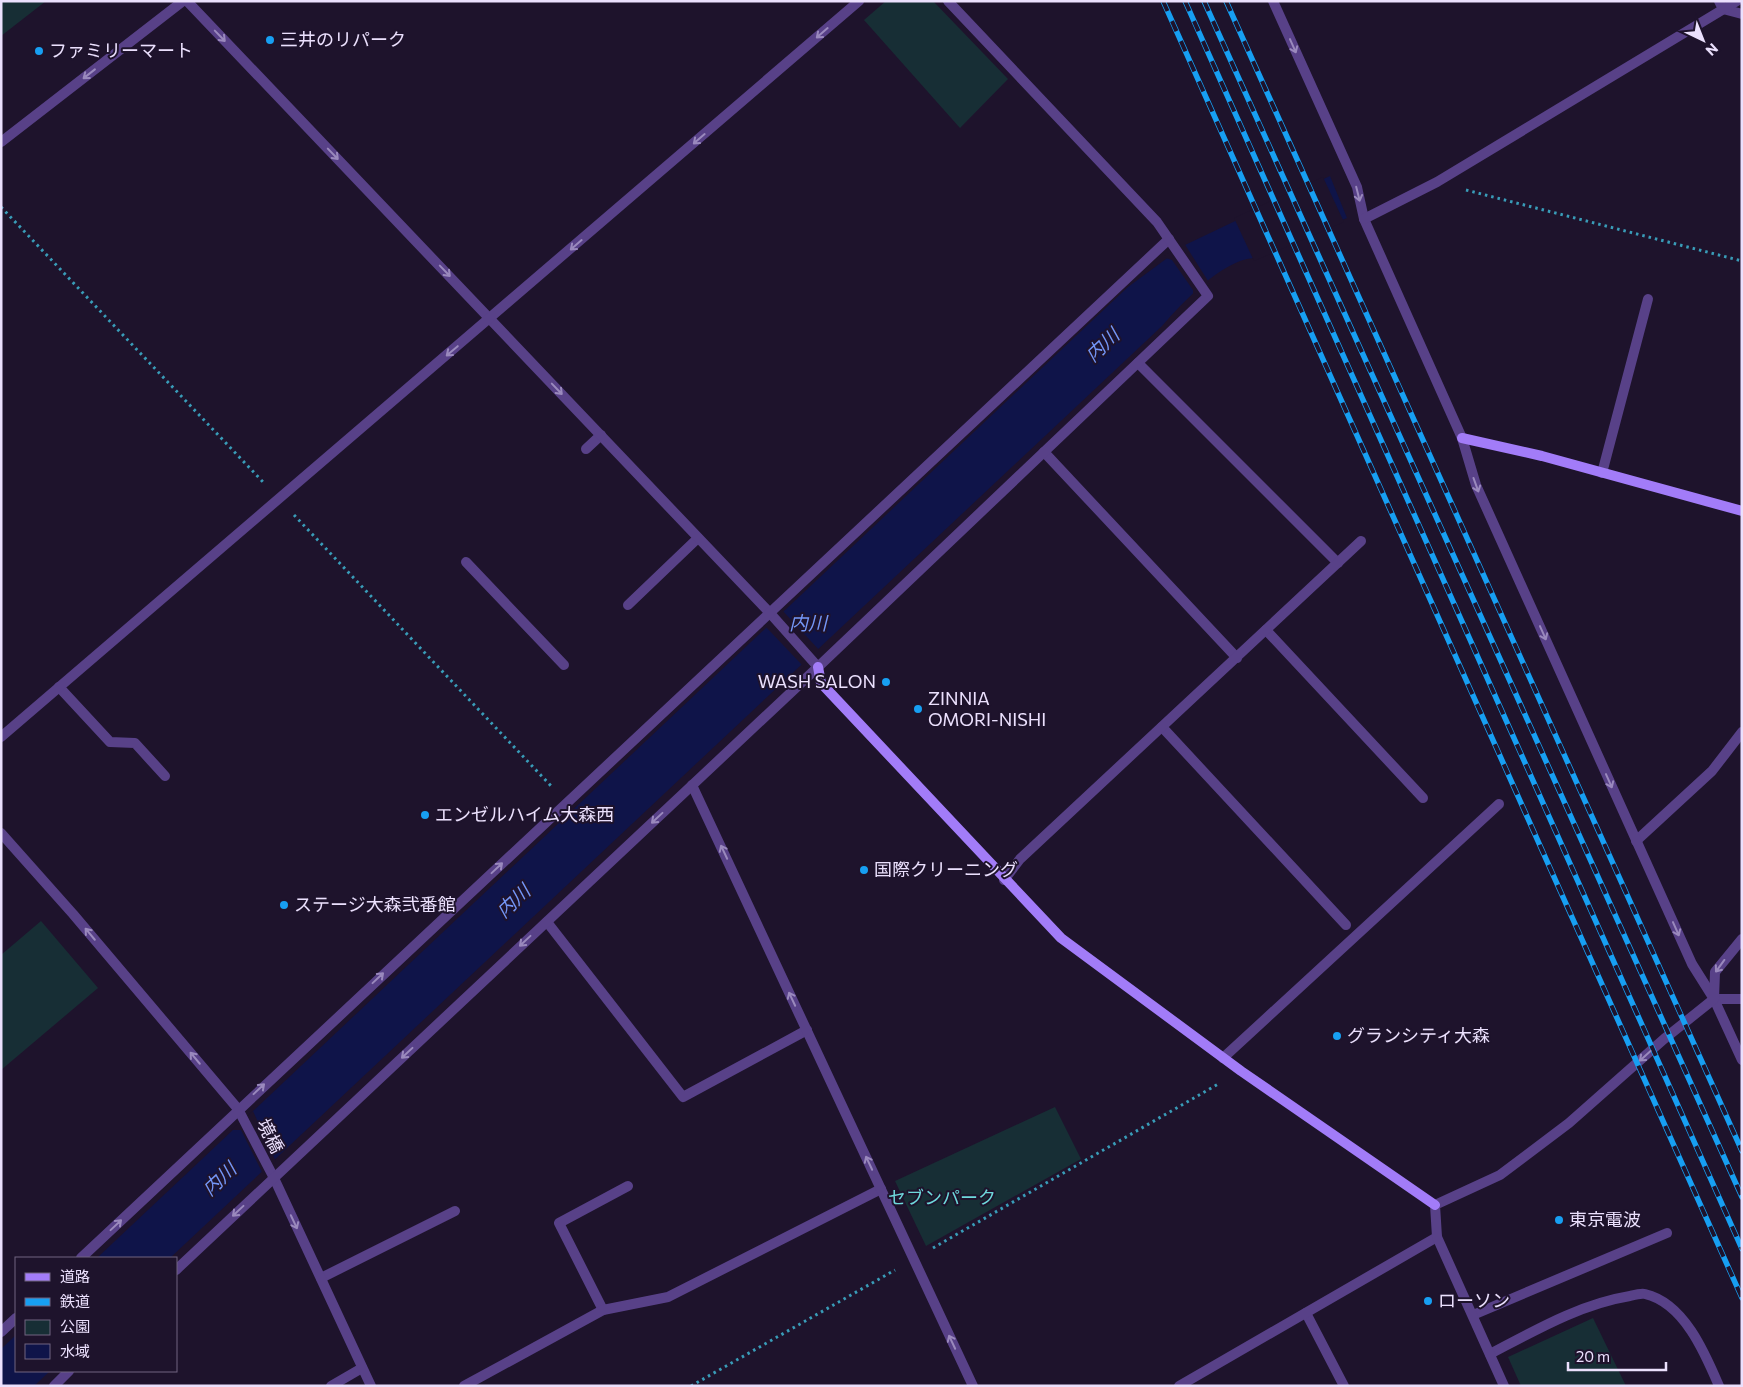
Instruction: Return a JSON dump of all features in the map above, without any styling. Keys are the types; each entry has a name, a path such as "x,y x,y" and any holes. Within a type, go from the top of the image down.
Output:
{"street":[{"path":"1,142 185,1 771,615 816,665 821,683 1004,880 1061,938 1240,1071 1435,1205"},
{"path":"1,737 859,1"},
{"path":"178,1268 1208,296 1157,222 948,1"},
{"path":"1273,1 1357,187 1364,219 1462,438 1476,485 1692,964 1714,999 1742,1060"},
{"path":"1364,219 1437,182 1721,5 1736,1"},
{"path":"1721,5 1742,14"},
{"path":"82,1257 238,1109 771,615 1169,239"},
{"path":"1602,473 1648,299"},
{"path":"1138,363 1338,563"},
{"path":"586,449 601,435"},
{"path":"1462,438 1542,456 1742,511"},
{"path":"1044,452 1237,658"},
{"path":"628,604 698,538"},
{"path":"1004,880 1020,859 1361,541"},
{"path":"466,562 564,665"},
{"path":"1266,630 1423,798"},
{"path":"59,687 110,742 135,743 165,776"},
{"path":"1162,728 1346,925"},
{"path":"1636,841 1712,771 1742,732"},
{"path":"692,785 973,1386"},
{"path":"1223,1058 1499,804"},
{"name":"境橋","path":"1,833 73,914 238,1109 274,1178 371,1386"},
{"path":"546,922 683,1097 807,1030"},
{"path":"1714,999 1715,972 1742,939"},
{"path":"1435,1205 1500,1174 1569,1123 1664,1039 1714,999 1742,999"},
{"path":"604,1310 559,1223 628,1186"},
{"path":"464,1386 604,1310 668,1297 881,1189"},
{"path":"1435,1205 1437,1237 1504,1386"},
{"path":"321,1278 455,1211"},
{"path":"1473,1315 1667,1233"},
{"path":"1179,1386 1437,1237"},
{"path":"1490,1354 1572,1313 1610,1299 1644,1294 1665,1304 1687,1325 1703,1350 1719,1386"},
{"path":"1306,1313 1344,1386"},
{"path":"1,1332 15,1319"},
{"path":"331,1386 362,1368"},
{"path":"54,1386 69,1372"}],"path":[{"path":"1437,182 1742,261"},
{"path":"691,1386 1240,1071"}],"green space":[{"path":"1,1 46,1 1,36"},
{"path":"886,1 933,1 1008,79 960,128 864,20"},
{"path":"41,921 98,988 1,1070 1,955"},
{"name":"セブンパーク","path":"1055,1107 1081,1159 926,1246 895,1181"},
{"path":"1593,1318 1626,1386 1521,1386 1508,1357"}],"water":[{"name":"内川","path":"1330,176 1347,218 1253,258 1241,261 1228,267 1203,284 1162,326 171,1257 98,1257 1128,287 1185,245"},
{"path":"15,1336 15,1372 49,1372 34,1386 1,1386 1,1349"}],"pier":[{"path":"1323,177 1344,222 1254,261 1234,218"},
{"path":"1184,243 1210,284 1193,295 1193,290 1172,260 1163,257"},
{"path":"782,610 821,652 804,667 765,626"},
{"path":"253,1111 276,1162 263,1174 241,1130 231,1130"}],"railway":[{"path":"1163,1 1742,1298"},
{"path":"1185,1 1742,1249"},
{"path":"1204,1 1742,1197"},
{"path":"1226,1 1742,1151"}],"place":[{"name":"三井のリパーク","path":"270,40"},
{"name":"ファミリーマート","path":"39,51"},
{"name":"WASH SALON","path":"886,682"},
{"name":"ZINNIA OMORI-NISHI","path":"918,709"},
{"name":"エンゼルハイム大森西","path":"425,815"},
{"name":"国際クリーニング","path":"864,870"},
{"name":"ステージ大森弐番館","path":"284,905"},
{"name":"グランシティ大森","path":"1337,1036"},
{"name":"東京電波","path":"1559,1220"},
{"name":"ローソン","path":"1428,1301"}]}
